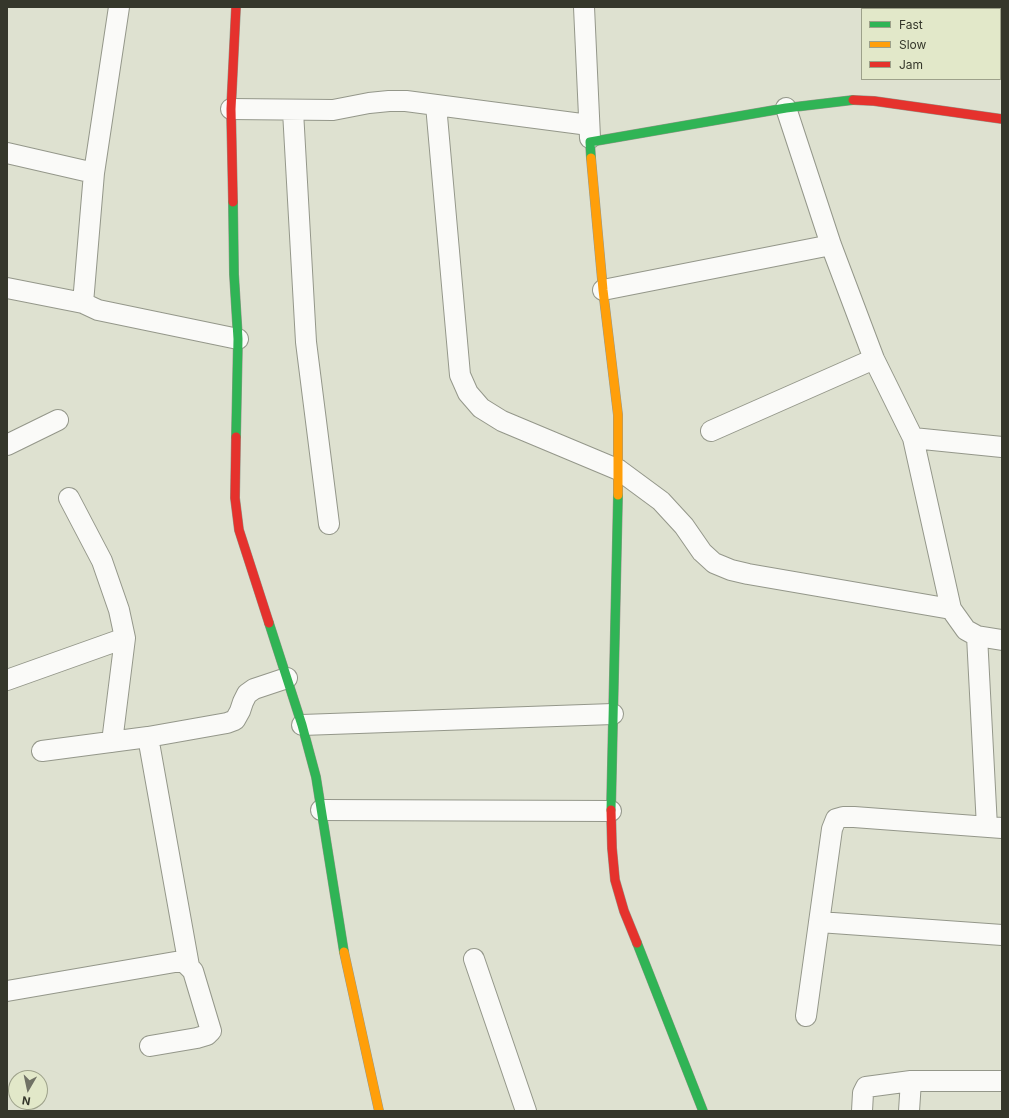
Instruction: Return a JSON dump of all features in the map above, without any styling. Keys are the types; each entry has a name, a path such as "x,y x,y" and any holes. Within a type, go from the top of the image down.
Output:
{"street":[{"path":"82,303 94,173 119,7"},
{"path":"236,7 232,109 234,274 238,339 235,498 239,530 302,725 316,777 346,968 379,1111"},
{"path":"584,7 589,134 603,290 616,395 619,470 611,811 615,880 622,905 703,1111"},
{"path":"232,109 294,111 333,110 390,101 406,101 436,105 589,134 853,100 874,101 1002,119"},
{"path":"436,105 460,375 468,393 481,408 502,421 619,470 661,501 684,526 702,552 714,563 731,570 748,574 951,609"},
{"path":"786,108 831,244 874,359 913,438 951,609 966,630 977,636 1002,640"},
{"path":"294,111 306,342 329,524"},
{"path":"7,153 94,173"},
{"path":"603,290 831,244"},
{"path":"7,288 82,303 98,310 238,339"},
{"path":"711,431 874,359"},
{"path":"7,446 58,420"},
{"path":"913,438 1002,447"},
{"path":"69,498 102,561 119,610 125,638 112,742"},
{"path":"806,1016 832,829 836,819 843,817 854,817 995,827 977,636"},
{"path":"7,680 125,638"},
{"path":"42,751 148,737 217,725 235,720 247,694 254,689 287,678"},
{"path":"302,725 613,714"},
{"path":"148,737 189,966"},
{"path":"321,810 611,811"},
{"path":"819,922 1002,935"},
{"path":"474,959 526,1111"},
{"path":"7,991 175,962 184,962 193,971 212,1031 207,1035 197,1038 150,1046"},
{"path":"909,1111 911,1081"},
{"path":"862,1111 863,1093 866,1087 911,1081 1002,1081"}],"traffic: fast":[{"path":"591,158 590,142 786,108 853,100"},
{"path":"233,202 234,274 238,339 236,437"},
{"path":"611,810 618,495"},
{"path":"269,623 302,725 316,777 344,952"},
{"path":"637,943 703,1111"}],"traffic: slow":[{"path":"591,158 603,290 618,415 618,495"},
{"path":"344,952 379,1111"}],"traffic: jam":[{"path":"233,202 231,109 236,7"},
{"path":"853,100 874,101 1002,119"},
{"path":"236,437 235,498 239,530 269,623"},
{"path":"611,810 615,880 624,911 637,943"}]}
